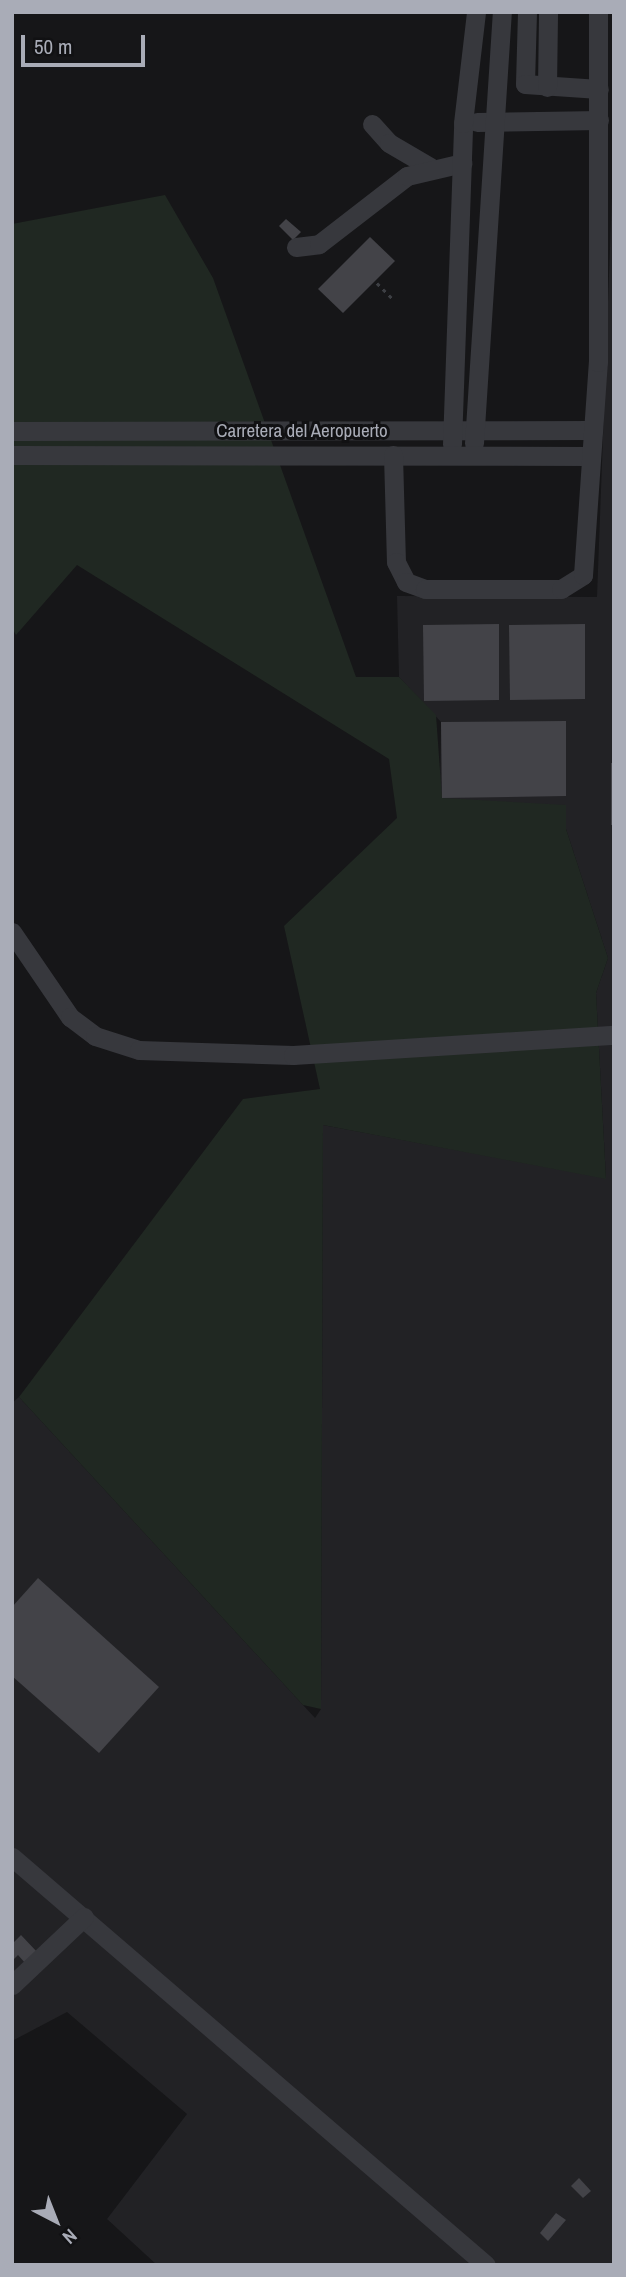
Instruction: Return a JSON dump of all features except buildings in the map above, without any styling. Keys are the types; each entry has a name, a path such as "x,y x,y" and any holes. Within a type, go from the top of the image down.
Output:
{"street":[{"path":"474,455 465,431 462,163 463,123 476,12"},
{"path":"450,455 465,431 490,122 502,12"},
{"path":"527,12 522,80 547,87 599,89"},
{"path":"547,87 548,12"},
{"path":"393,455 396,562 406,582 425,589 575,585 585,567 593,430 598,12"},
{"path":"463,123 598,120"},
{"path":"372,124 389,143 430,167"},
{"path":"296,247 320,244 407,176 430,167 462,163"},
{"name":"Carretera del Aeropuerto","path":"12,431 593,430"},
{"name":"Carretera del Aeropuerto","path":"12,455 591,456"},
{"path":"12,932 70,1017 95,1036 139,1050 293,1055 614,1035"},
{"path":"12,1857 486,2265"},
{"path":"12,1985 84,1917"}],"path":[{"path":"377,283 393,299"}],"shaded area":[{"path":"614,141 614,2265 157,2265 107,2219 187,2114 67,2012 12,2041 12,1403 19,1397 315,1718 321,1709 323,1125 606,1178 596,993 608,958 566,829 566,806 440,801 441,722 399,677 397,596 597,597"},
{"path":"165,195 213,278 356,677 399,677 436,715 442,798 566,805 566,829 608,958 596,993 606,1179 323,1125 321,1709 303,1705 19,1397 243,1099 320,1089 284,926 397,818 389,759 77,565 16,635 12,628 12,224"}]}
